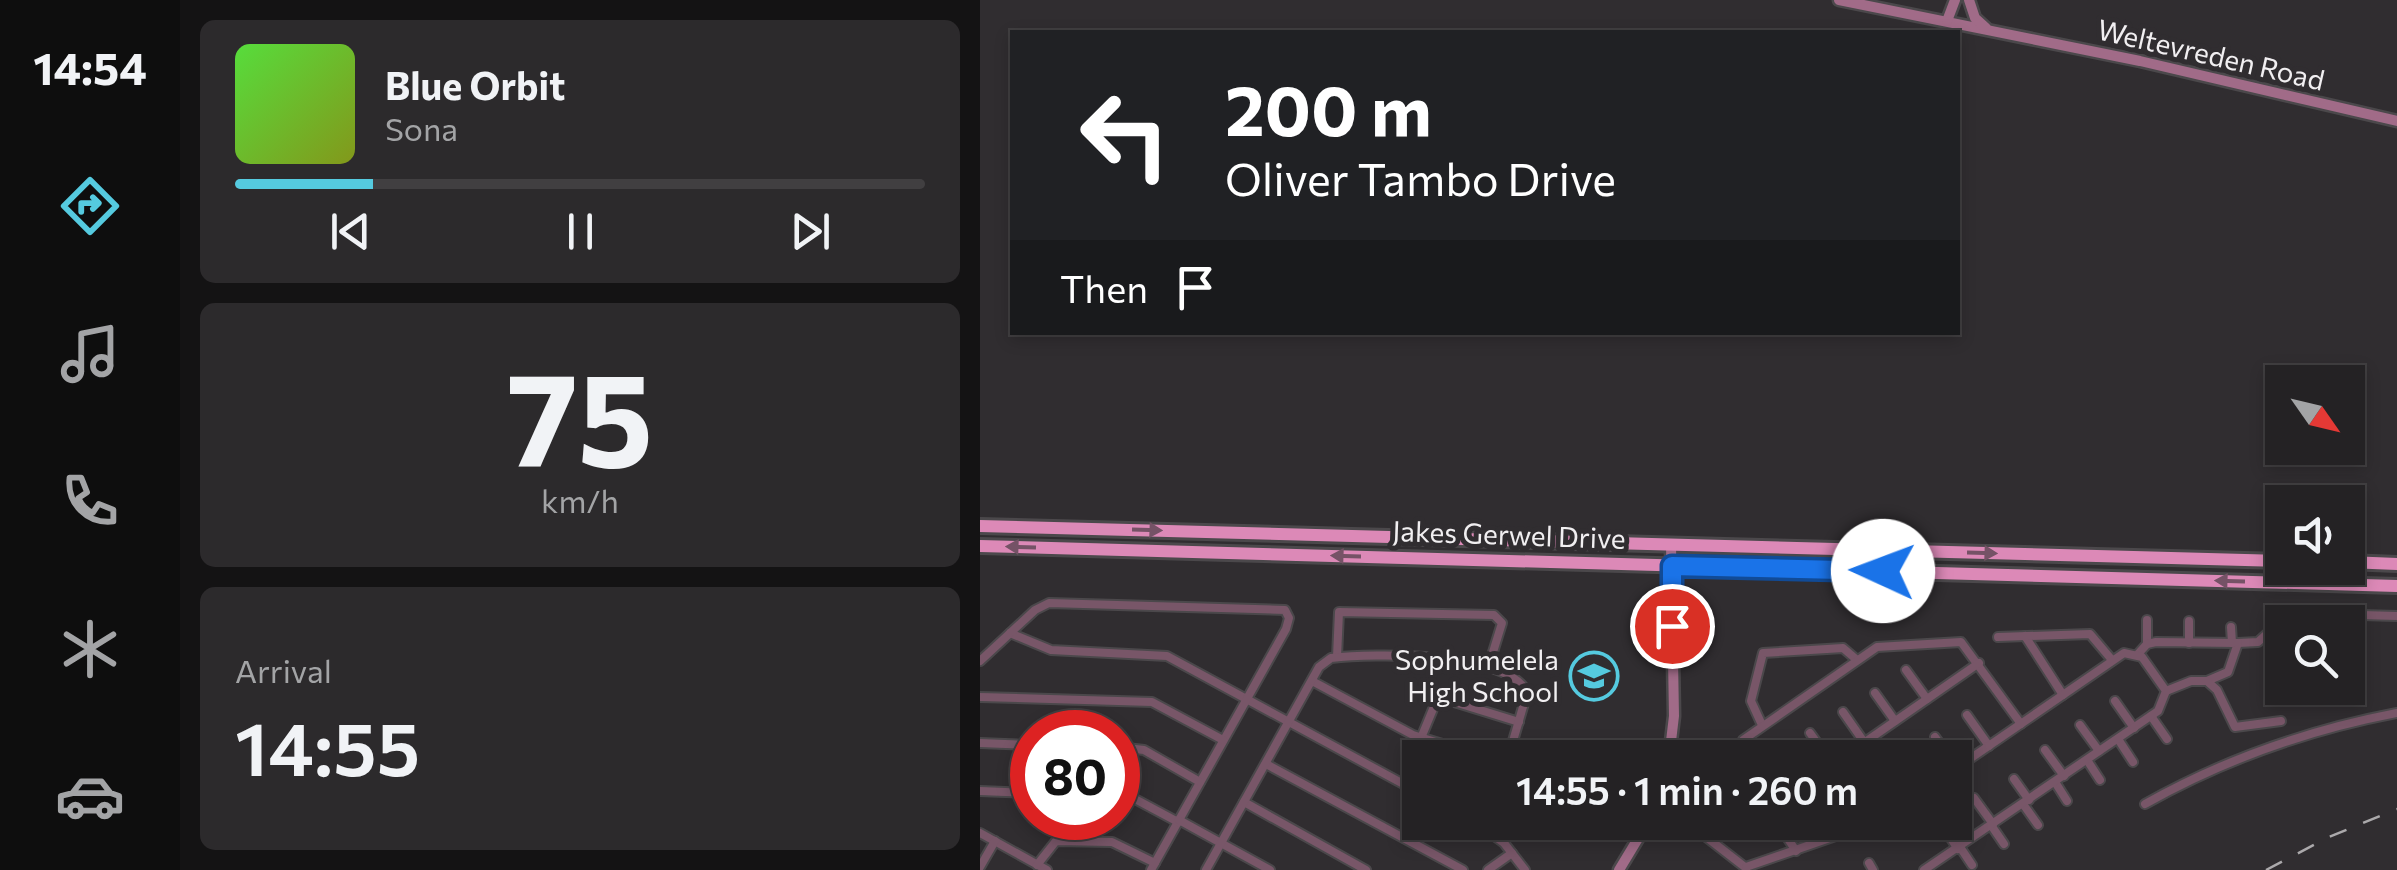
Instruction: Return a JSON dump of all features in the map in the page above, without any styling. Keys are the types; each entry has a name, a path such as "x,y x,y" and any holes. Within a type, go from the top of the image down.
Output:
{"highway":[{"name":"Jakes Gerwel Drive","path":"980,526 2265,561"},
{"name":"Jakes Gerwel Drive","path":"980,546 2397,586"},
{"path":"2365,563 2397,564"}],"street":[{"name":"Weltevreden Road","path":"1839,0 2397,120"},
{"path":"1947,21 1955,0"},
{"path":"1962,24 1968,0"},
{"path":"1968,0 1975,18 1990,30"},
{"path":"1671,545 1671,740"},
{"path":"980,661 1049,603 1285,610 1289,623 1153,867 1117,843 1056,840 1038,865"},
{"path":"1337,657 1339,612 1494,614 1502,623 1489,666"},
{"path":"2147,644 2236,646 2258,642 2290,613 2397,616"},
{"path":"2138,654 2147,644 2147,620"},
{"path":"2189,621 2189,643"},
{"path":"2166,691 2228,672 2236,646 2231,627"},
{"path":"1010,633 1052,650 1167,656 1402,783"},
{"path":"1998,637 2090,634 2112,660"},
{"path":"2025,636 2063,695"},
{"path":"1742,740 1880,646 1952,641 1964,644 2021,724"},
{"path":"1762,724 1751,701 1763,653 1842,648 1857,660"},
{"path":"1926,870 2151,716 2164,704 2166,691 2138,654 2124,653 1972,756"},
{"path":"1206,870 1312,680 1322,664 1337,657 1450,660 1489,666 1515,676 1526,687 1514,740"},
{"path":"1867,740 1978,664"},
{"path":"1906,670 1928,699"},
{"path":"1312,680 1428,740"},
{"path":"2207,681 2217,690 2236,728 2281,721"},
{"path":"1874,693 1895,721"},
{"path":"980,697 1152,702 1223,740"},
{"path":"1421,738 1438,697 1519,722"},
{"path":"2115,701 2134,728"},
{"path":"1843,712 1863,740"},
{"path":"2145,804 2248,754 2315,730 2397,713"},
{"path":"1967,715 1988,746"},
{"path":"2151,716 2167,740"},
{"path":"2080,726 2100,751"},
{"path":"1810,733 1815,740"},
{"path":"2118,739 2133,762"},
{"path":"980,743 1010,744"},
{"path":"1140,750 1200,782"},
{"path":"2045,750 2067,801"},
{"path":"2086,760 2100,780"},
{"path":"1266,764 1463,870"},
{"path":"2014,780 2038,826"},
{"path":"980,792 1010,793"},
{"path":"1974,798 2004,844"},
{"path":"1244,802 1366,870"},
{"path":"1140,805 1220,843 1257,867 1270,870"},
{"path":"980,833 1047,870"},
{"path":"1497,840 1526,870"},
{"path":"1619,870 1637,840"},
{"path":"1710,840 1747,869 1822,840"},
{"path":"1789,840 1796,851"},
{"path":"1953,840 1972,865"},
{"path":"980,867 995,841"},
{"path":"1488,870 1512,853"}],"railway":[{"path":"2266,870 2329,837 2397,809"}],"place":[{"name":"Sophumelela High School","path":"1594,676"}],"route":[{"path":"1672,626 1672,566 1883,571"}]}
